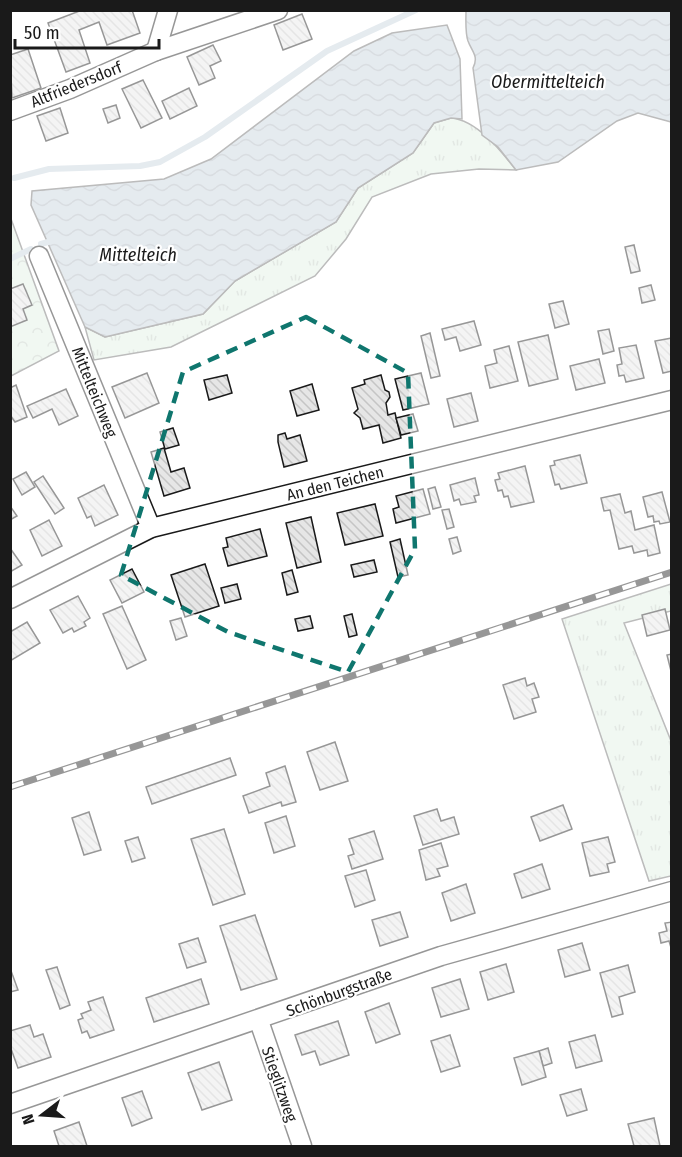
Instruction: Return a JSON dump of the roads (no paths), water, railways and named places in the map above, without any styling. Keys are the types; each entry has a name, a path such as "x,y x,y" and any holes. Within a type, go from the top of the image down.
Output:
{"street":[{"path":"156,51 168,10"},
{"name":"Altfriedersdorf","path":"10,111 70,89 156,51 278,10"},
{"name":"Mittelteichweg","path":"39,256 151,528"},
{"name":"An den Teichen","path":"10,599 151,528 672,400"},
{"name":"Schönburgstraße","path":"10,1104 259,1021 441,956 672,891"},
{"name":"Stieglitzweg","path":"259,1021 302,1146"}],"water":[{"name":"Obermittelteich","path":"466,11 671,11 671,122 638,113 617,121 558,162 516,170 498,147 482,135 473,68 475,57 467,37"},
{"name":"Mittelteich","path":"447,25 460,59 462,119 451,118 434,123 413,153 358,188 336,222 235,281 203,314 105,337 85,327 31,205 32,191 164,179 211,159 354,51 392,33"}],"waterway":[{"path":"14,178 49,169 140,166 160,162 205,137 327,51 416,10"},
{"path":"41,244 55,240"},
{"path":"10,259 31,249"}],"railway":[{"path":"10,787 672,572"}]}
